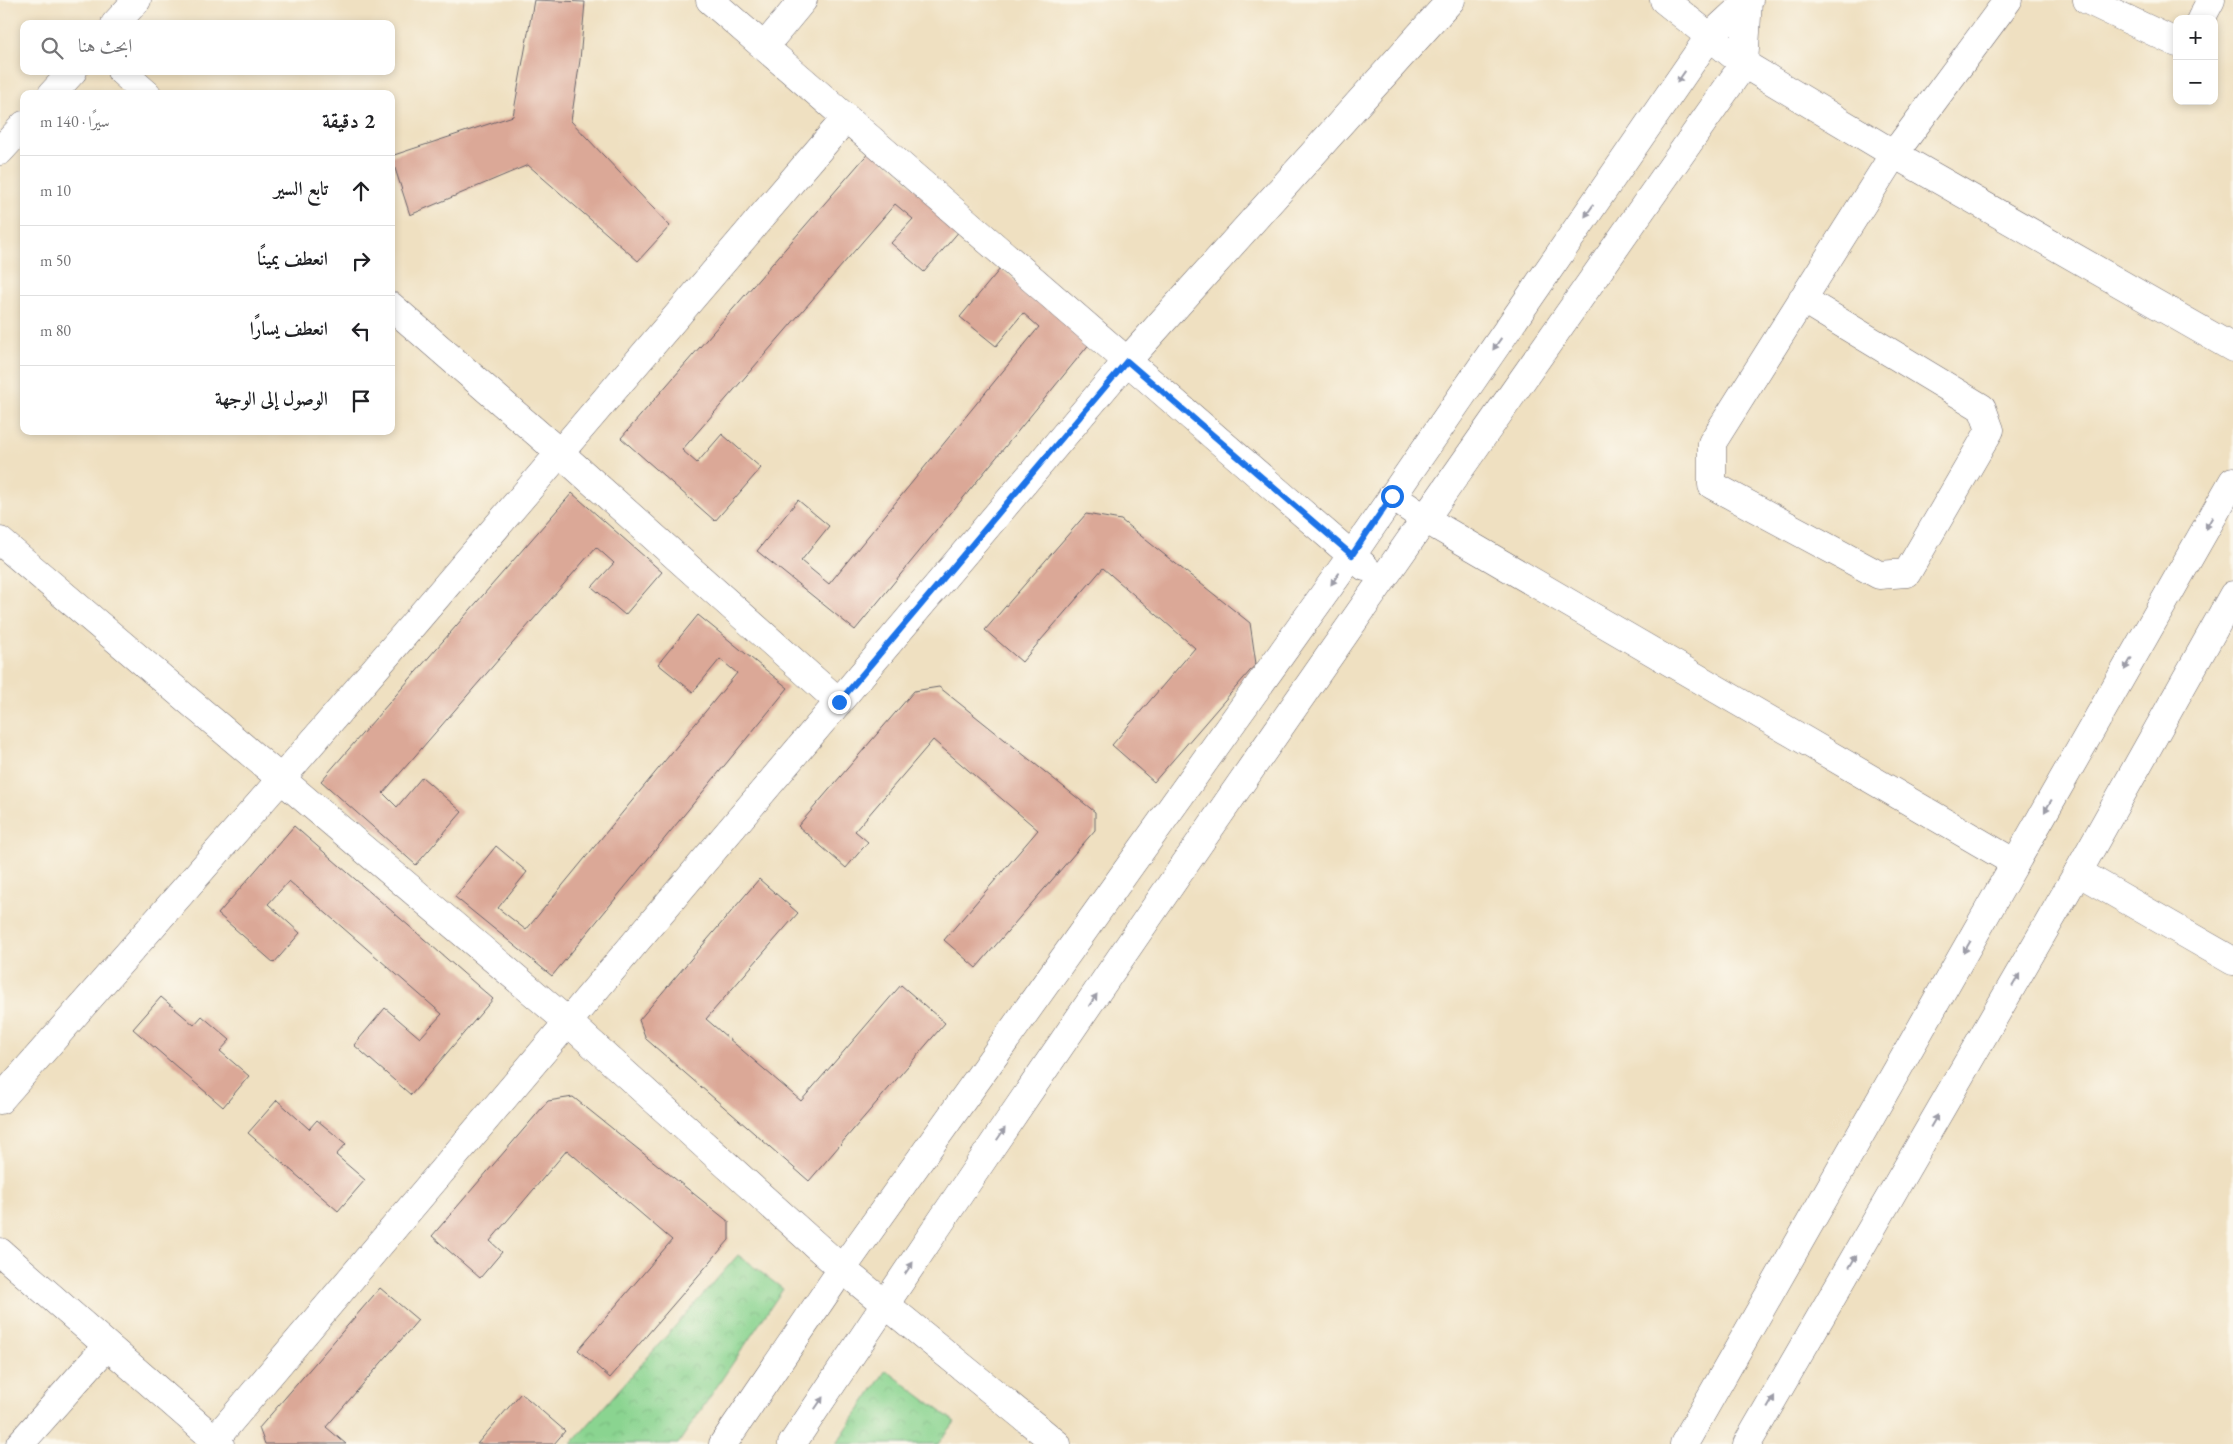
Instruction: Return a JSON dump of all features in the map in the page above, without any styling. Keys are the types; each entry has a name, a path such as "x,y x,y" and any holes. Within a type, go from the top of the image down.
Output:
{"street":[{"path":"120,20 137,0"},
{"path":"710,0 1381,581"},
{"path":"764,47 803,0"},
{"path":"0,1252 215,1442 1127,361 1451,0"},
{"path":"1664,0 1744,64 1894,154 2233,348"},
{"path":"1802,299 1982,408 1990,430 1907,573 1879,575 1712,485 1712,443 1802,299 1894,154 2008,0"},
{"path":"2087,0 2173,41"},
{"path":"2203,15 2210,0"},
{"path":"723,1444 842,1269 1352,555 1709,37 1747,1"},
{"path":"792,1444 886,1303 1381,581 1744,64 1747,1"},
{"path":"55,90 69,75"},
{"path":"126,75 142,90"},
{"path":"0,1100 281,779 846,118"},
{"path":"0,152 20,130"},
{"path":"395,309 560,453 839,702"},
{"path":"1684,1444 2233,481"},
{"path":"1392,496 1425,519 2015,862"},
{"path":"0,541 568,1022 842,1269 1057,1444"},
{"path":"1747,1444 2078,872 2233,595"},
{"path":"2078,872 2233,962"},
{"path":"20,1444 107,1346"}],"green space":[{"path":"738,1255 783,1289 678,1444 571,1444"},
{"path":"886,1370 955,1422 938,1444 836,1444"}],"building":[{"path":"534,0 585,2 580,60 571,121 670,226 638,261 528,165 410,215 395,168 395,155 513,116"},
{"path":"871,150 961,229 924,272 891,243 913,219 895,204 682,450 697,463 722,434 761,468 715,521 621,438"},
{"path":"1000,269 1091,342 855,630 757,551 798,500 829,526 801,561 829,584 1039,327 1023,313 996,346 960,317"},
{"path":"572,493 662,572 625,615 592,587 614,563 596,547 383,793 397,807 422,777 462,812 416,865 321,781"},
{"path":"1086,514 1121,520 1250,623 1256,664 1154,782 1112,745 1195,648 1103,568 1022,662 985,630"},
{"path":"698,615 788,688 552,976 455,897 496,846 527,872 498,908 526,930 737,673 720,659 693,692 658,664"},
{"path":"939,687 1095,812 1095,830 976,968 944,940 1038,830 933,740 855,831 868,842 846,868 798,826 914,691"},
{"path":"294,826 493,999 411,1095 354,1045 385,1008 420,1038 442,1014 289,881 268,904 300,933 274,963 218,914"},
{"path":"759,879 798,913 706,1019 801,1101 901,985 945,1023 809,1181 646,1039 639,1020"},
{"path":"161,997 194,1025 202,1016 230,1040 220,1051 249,1076 223,1107 133,1029"},
{"path":"573,1097 729,1222 729,1240 610,1378 578,1350 672,1240 567,1150 490,1241 502,1252 480,1278 432,1236 548,1101"},
{"path":"277,1100 309,1129 317,1120 346,1144 336,1155 365,1180 338,1211 248,1133"},
{"path":"380,1288 418,1320 326,1427 346,1444 265,1444 259,1428"},
{"path":"521,1393 565,1431 554,1444 477,1444"}],"route":[{"path":"839,702 1127,361 1352,555 1392,496"}]}
